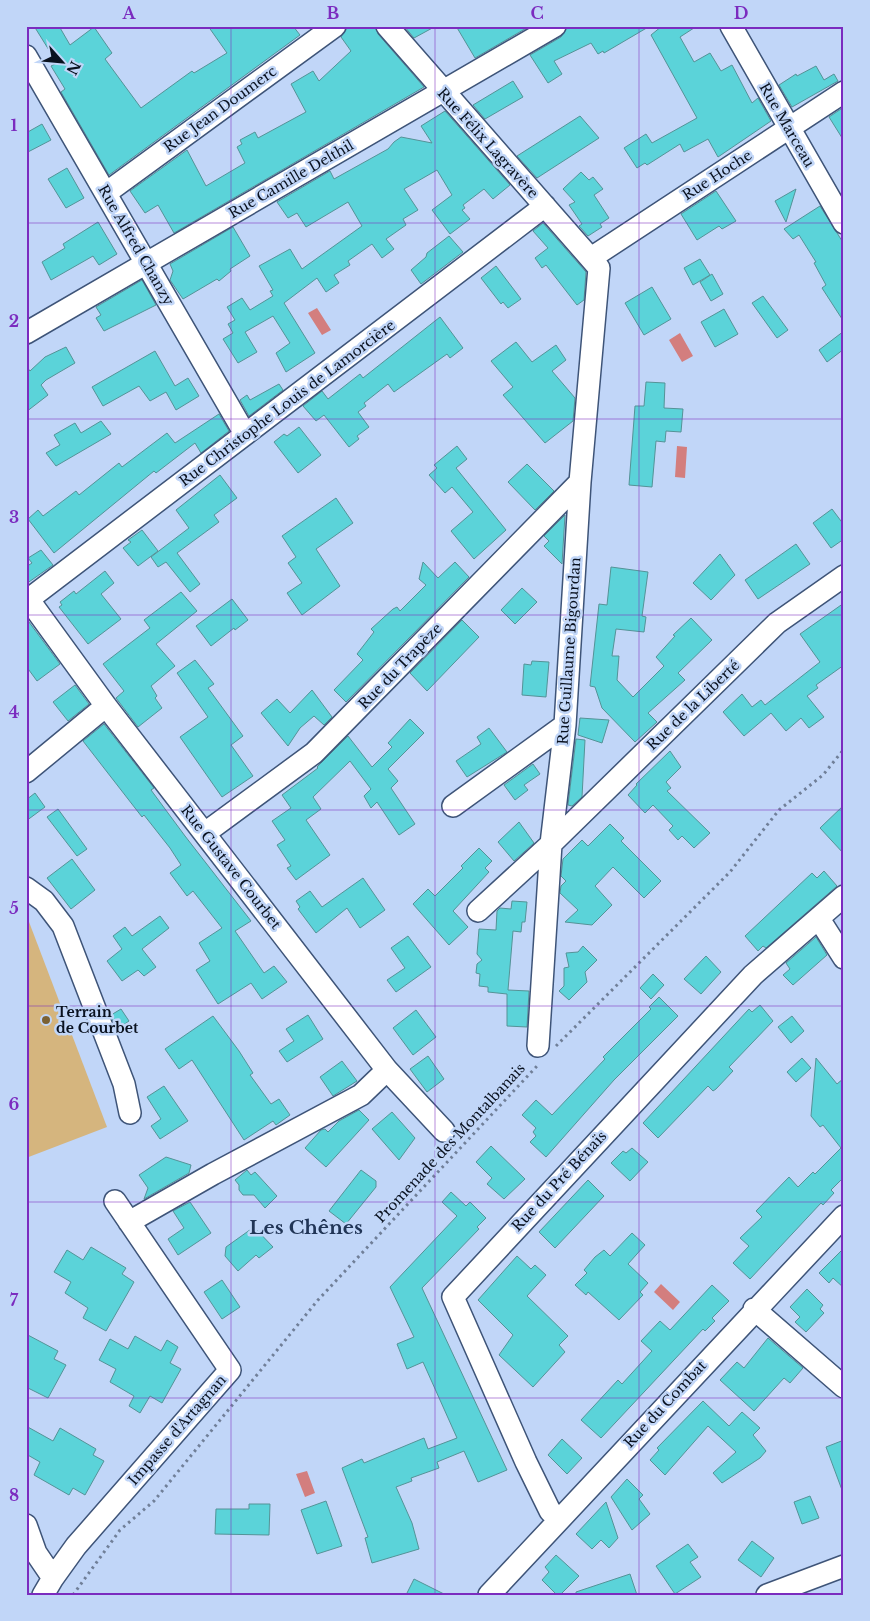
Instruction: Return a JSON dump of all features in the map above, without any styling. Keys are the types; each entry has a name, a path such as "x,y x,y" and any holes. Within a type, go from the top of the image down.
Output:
{"street":[{"name":"Rue Jean Doumerc","path":"106,193 335,26"},
{"name":"Rue Félix Lagravère","path":"387,26 442,92 591,258"},
{"name":"Rue Camille Delthil","path":"26,333 555,26"},
{"name":"Rue Marceau","path":"730,26 844,223"},
{"name":"Rue Alfred Chanzy","path":"26,56 245,434"},
{"name":"Rue Hoche","path":"591,258 844,92"},
{"name":"Rue Christophe Louis de Lamorcière","path":"28,597 545,206"},
{"name":"Rue Guillaume Bigourdan","path":"545,1052 550,844 566,725 580,482 599,268 591,258"},
{"name":"Rue du Trapèze","path":"205,832 314,754 580,482"},
{"name":"Rue de la Liberté","path":"478,911 550,844 777,623 844,576"},
{"name":"Rue Gustave Courbet","path":"28,597 106,706 387,1070 444,1131"},
{"path":"26,772 106,706"},
{"path":"453,806 566,725"},
{"path":"26,888 44,901 63,926 124,1084 130,1113"},
{"name":"Rue du Pré Bénaïs","path":"558,1518 550,1511 526,1462 453,1297 753,975 844,896"},
{"path":"819,919 844,958"},
{"path":"129,1222 361,1094 387,1070"},
{"name":"Impasse d'Artagnan","path":"48,1586 76,1546 230,1370 115,1201"},
{"name":"Rue du Combat","path":"489,1595 558,1518 844,1216"},
{"path":"754,1309 844,1387"},
{"path":"26,1525 48,1586"},
{"path":"767,1595 844,1566"}],"path":[{"name":"Promenade des Montalbanais","path":"73,1595 120,1530 154,1501 318,1300 545,1052 730,872 779,810 823,775 844,749"}],"shaded area":[{"path":"317,308 331,330 322,335 308,313"},
{"path":"680,333 693,356 682,362 669,340"},
{"path":"677,446 687,447 685,478 675,477"},
{"name":"Terrain de Courbet","path":"26,914 107,1127 26,1158"},
{"path":"661,1284 680,1302 673,1310 654,1292"},
{"path":"307,1471 315,1493 305,1497 296,1474"}],"building":[{"path":"34,26 59,26 70,45 94,27 112,53 105,59 141,108 192,71 194,73 227,53 208,26 293,26 300,35 109,175 61,92 65,89 51,66 57,63"},
{"path":"347,26 375,26 378,34 424,87 174,233 158,205 145,213 130,191 187,150 206,186 245,163 237,147 242,144 240,140 255,132 258,138 306,112 291,84 313,71 319,81 351,51 341,37"},
{"path":"404,26 436,26 414,38"},
{"path":"456,26 530,26 475,58"},
{"path":"567,26 650,26 604,53 603,51 598,54 591,43 554,61 562,74 548,83 530,55 561,37"},
{"path":"662,26 697,26 680,37 694,62 710,53 721,71 732,65 752,103 758,98 771,121 718,157 708,139 684,152 680,144 647,165 645,163 637,168 624,148 646,134 652,143 697,118 651,35"},
{"path":"816,66 824,80 834,74 838,81 792,107 779,85 796,74 797,76"},
{"path":"513,81 523,97 485,119 473,105"},
{"path":"844,107 844,141 829,117"},
{"path":"445,111 510,185 493,199 484,189 463,205 465,208 462,210 470,219 450,234 432,210 452,195 437,170 404,189 418,210 403,219 406,225 386,239 394,249 382,258 372,244 348,261 350,265 334,275 339,283 326,292 317,278 284,303 315,353 286,372 276,353 290,343 273,316 245,332 257,352 238,363 223,339 233,333 228,324 235,320 227,307 242,298 250,310 273,296 270,291 273,290 259,266 290,249 302,269 362,226 348,202 306,227 297,213 288,218 277,202 330,171 334,179 388,149 401,137 432,143 421,126"},
{"path":"580,116 599,138 537,178 517,156"},
{"path":"42,124 51,140 26,153 26,133"},
{"path":"67,168 84,198 66,208 48,179"},
{"path":"581,172 589,180 593,177 603,189 594,195 609,218 600,224 602,227 588,236 579,226 582,224 569,205 575,202 563,189"},
{"path":"796,189 786,222 775,201"},
{"path":"716,191 736,221 722,229 719,226 697,240 681,214"},
{"path":"820,206 844,244 844,322 822,288 826,285 814,263 816,262 799,235 793,239 784,229"},
{"path":"98,222 117,254 99,265 93,256 51,280 42,262 65,248 63,244"},
{"path":"543,223 586,272 584,300 577,305 546,265 542,268 535,258 548,248 533,231"},
{"path":"233,227 250,256 230,269 231,271 219,281 217,279 183,299 170,280 173,271 170,264"},
{"path":"449,236 463,252 421,284 411,270 426,257 427,253"},
{"path":"700,259 710,275 693,285 684,268"},
{"path":"496,266 521,299 508,308 503,302 501,304 481,278"},
{"path":"712,274 723,294 711,301 700,282"},
{"path":"142,280 156,305 104,331 96,318 101,315 96,307"},
{"path":"652,287 671,319 644,335 625,303"},
{"path":"763,296 788,330 777,338 752,303"},
{"path":"724,309 738,334 715,347 701,322"},
{"path":"440,317 463,348 450,358 447,354 394,392 388,384 364,403 366,406 358,412 369,427 357,436 359,439 349,447 324,415 316,421 303,406 322,391 328,399 360,374 363,378"},
{"path":"844,331 844,349 827,362 819,350"},
{"path":"516,342 532,362 556,345 566,360 552,371 575,398 573,421 545,443 503,395 513,387 491,361"},
{"path":"66,347 75,363 41,385 48,395 26,412 26,366 30,371 45,357"},
{"path":"155,351 175,386 188,378 199,396 176,410 166,392 150,401 139,386 103,406 92,387"},
{"path":"646,382 665,383 664,408 683,409 681,432 666,431 665,442 656,441 652,487 629,485 635,406 644,406"},
{"path":"279,384 283,390 249,416 240,400 247,395 250,400"},
{"path":"219,414 229,431 201,453 195,443 156,473 154,471 54,553 28,519 38,510 43,516 76,491 79,495 119,463 122,467 167,433 175,443"},
{"path":"101,421 111,434 56,466 46,453 60,445 54,435 75,423 81,433"},
{"path":"299,427 321,455 298,473 274,442 284,434 287,436"},
{"path":"457,446 467,459 456,468 506,530 474,559 451,531 473,512 452,487 445,493 429,475 437,468 434,465"},
{"path":"527,464 554,491 535,510 508,482"},
{"path":"220,475 237,498 214,515 219,522 177,553 200,584 190,592 166,562 158,567 151,557 189,528 176,510"},
{"path":"336,498 353,523 316,549 340,586 302,615 287,593 302,583 288,563 296,557 282,536"},
{"path":"832,509 844,525 844,539 831,548 813,523"},
{"path":"565,515 562,564 544,546 549,541 544,536"},
{"path":"142,530 158,551 138,566 123,548 131,542 128,540"},
{"path":"796,544 810,564 758,599 745,580"},
{"path":"41,550 53,565 26,584 26,567 32,563 28,558"},
{"path":"720,554 735,575 711,600 693,583"},
{"path":"423,562 438,578 455,562 469,577 346,702 334,690 363,660 357,654 374,632 371,629 393,609 397,607 400,611 426,585 419,579"},
{"path":"611,567 648,572 642,616 646,617 644,632 616,629 612,656 619,656 617,680 633,697 664,666 656,657 675,636 673,635 691,618 712,640 678,673 685,680 648,713 657,722 635,742 602,708 595,687 590,686 599,604 607,605"},
{"path":"105,571 114,583 101,594 121,619 88,644 59,607 62,605 60,602 74,591 76,594"},
{"path":"522,588 537,602 515,624 501,610"},
{"path":"181,592 197,611 156,644 175,666 151,686 157,696 155,698 162,708 138,727 116,698 124,691 103,664 150,628 144,620"},
{"path":"232,599 248,620 235,630 234,628 211,646 196,626"},
{"path":"844,603 844,665 816,685 818,688 807,696 824,717 809,728 801,718 786,731 771,713 744,736 723,712 742,694 752,707 761,700 765,705 820,662 800,634"},
{"path":"26,618 60,664 37,681 26,666"},
{"path":"462,620 479,637 427,691 410,673"},
{"path":"195,660 214,684 208,688 243,736 231,745 253,776 222,797 180,737 208,717 177,673"},
{"path":"532,661 549,662 546,697 522,695 524,664 531,665"},
{"path":"75,685 89,704 68,721 53,702"},
{"path":"312,690 332,717 324,725 314,716 300,728 288,746 261,713 277,699 290,713"},
{"path":"580,718 609,720 602,743 578,735"},
{"path":"410,719 424,733 388,769 398,781 391,788 415,824 399,835 377,802 371,808 364,796 371,789 350,761 313,797 321,809 306,820 330,855 296,880 287,868 291,866 277,845 285,840 272,821 291,808 282,795 318,768 348,736 372,767 392,747 388,743"},
{"path":"104,724 154,788 151,790 185,836 251,921 235,931 264,973 274,966 287,982 262,999 251,983 218,1004 196,970 210,961 199,943 222,928 193,891 187,896 170,873 181,865 170,848 144,815 142,817 83,741"},
{"path":"489,728 507,752 467,777 456,761 481,744 477,737"},
{"path":"576,739 585,740 582,797 572,806 568,805"},
{"path":"670,751 681,767 666,782 671,788 667,791 710,833 694,848 682,836 678,840 669,830 673,826 653,805 645,813 628,795 636,784"},
{"path":"533,764 540,774 524,785 528,790 515,800 504,785"},
{"path":"35,793 45,807 26,821 26,800"},
{"path":"844,805 844,854 820,828"},
{"path":"58,809 87,849 77,856 47,817"},
{"path":"519,822 534,843 514,861 498,842"},
{"path":"610,824 624,838 621,841 661,881 644,898 613,867 595,886 612,905 592,925 565,922 578,910 560,893 561,886 566,881 561,876 563,859 582,840 588,846"},
{"path":"479,848 492,861 485,868 489,872 453,911 468,927 449,945 413,904 428,889 435,896 463,868 461,866"},
{"path":"72,859 95,890 71,909 47,878"},
{"path":"824,871 837,886 766,948 763,946 758,951 745,936 812,873 817,878"},
{"path":"363,878 385,910 360,928 347,908 316,933 298,909 300,907 296,901 310,891 322,907"},
{"path":"512,901 527,902 525,922 522,922 521,932 513,931 508,990 529,991 527,1027 507,1026 507,994 488,992 488,987 479,986 480,974 476,973 477,964 482,960 477,954 479,929 496,930 497,911 500,908 511,909"},
{"path":"160,916 169,928 142,949 156,967 144,976 138,970 122,981 107,961 122,949 113,936 125,927 132,936"},
{"path":"408,936 431,967 396,992 387,980 405,968 391,948"},
{"path":"816,937 827,955 793,985 783,975 790,969 786,963"},
{"path":"583,946 597,960 585,972 587,982 569,1000 559,991 564,986 564,968 569,967 566,953 578,952"},
{"path":"706,956 721,972 701,994 684,979"},
{"path":"653,974 664,985 651,999 640,988"},
{"path":"659,997 678,1016 614,1080 546,1157 530,1142 536,1136 533,1132 536,1128 522,1115 536,1100 552,1115 605,1059 603,1057 651,1009 649,1007"},
{"path":"760,1005 773,1021 729,1067 733,1071 716,1089 713,1091 708,1086 658,1138 643,1123 749,1009 752,1012"},
{"path":"121,1009 129,1021 116,1030 111,1015"},
{"path":"416,1010 436,1037 413,1055 393,1028"},
{"path":"308,1015 323,1039 287,1062 279,1051 294,1041 286,1029"},
{"path":"213,1016 239,1051 253,1073 250,1075 271,1104 279,1099 290,1115 276,1125 273,1121 244,1140 192,1060 179,1069 165,1049"},
{"path":"792,1016 804,1031 791,1043 778,1027"},
{"path":"428,1056 444,1079 427,1092 410,1069"},
{"path":"802,1058 811,1068 796,1082 787,1072"},
{"path":"816,1058 837,1084 844,1078 844,1177 831,1190 834,1193 823,1205 821,1203 750,1279 733,1263 749,1246 740,1238 762,1217 756,1211 789,1177 798,1187 813,1172 815,1174 841,1148 823,1125 820,1127 811,1116"},
{"path":"342,1061 357,1081 333,1096 320,1077"},
{"path":"164,1086 188,1121 160,1139 151,1126 161,1119 147,1097"},
{"path":"359,1110 369,1120 326,1167 305,1148 321,1130 325,1129 328,1132 339,1121"},
{"path":"392,1112 415,1138 399,1160 372,1129"},
{"path":"491,1146 525,1179 504,1199 487,1184 492,1178 476,1162"},
{"path":"632,1148 648,1162 630,1181 611,1163 623,1151 626,1153"},
{"path":"166,1157 191,1165 189,1173 144,1199 148,1188 139,1175"},
{"path":"247,1170 251,1175 255,1172 277,1196 265,1208 254,1195 243,1195 239,1190 239,1185 235,1180"},
{"path":"361,1170 376,1181 376,1187 346,1224 329,1211"},
{"path":"588,1180 604,1196 555,1248 539,1232"},
{"path":"451,1192 466,1206 470,1202 486,1218 477,1227 479,1229 422,1288 507,1470 478,1482 464,1451 437,1462 439,1468 411,1478 412,1481 396,1487 412,1523 419,1549 372,1563 365,1538 368,1537 342,1468 362,1459 364,1463 424,1438 428,1449 457,1438 423,1362 407,1369 397,1344 414,1337 390,1287 457,1216 442,1202"},
{"path":"190,1202 211,1233 178,1255 168,1239 184,1228 173,1211"},
{"path":"254,1227 273,1247 259,1258 256,1255 238,1271 225,1256 226,1247"},
{"path":"632,1233 645,1245 628,1264 648,1283 640,1292 643,1295 619,1320 588,1292 586,1295 575,1285 587,1273 584,1270 595,1257 604,1250 610,1256"},
{"path":"91,1247 126,1268 122,1274 134,1282 106,1331 83,1318 88,1308 65,1293 71,1282 54,1272 67,1250 83,1260"},
{"path":"844,1248 844,1288 833,1278 829,1283 819,1273"},
{"path":"517,1256 531,1269 535,1265 546,1275 527,1296 568,1336 559,1345 565,1352 533,1387 499,1355 513,1335 478,1300"},
{"path":"222,1280 240,1307 222,1319 204,1292"},
{"path":"712,1285 729,1301 712,1318 715,1321 705,1331 703,1329 601,1438 581,1420 618,1380 622,1384 652,1351 641,1341 660,1321 670,1330"},
{"path":"807,1289 823,1305 820,1309 824,1313 806,1332 795,1322 800,1317 790,1307"},
{"path":"26,1334 58,1351 54,1359 66,1365 48,1398 26,1387"},
{"path":"135,1336 161,1351 167,1340 178,1347 170,1363 181,1369 162,1403 150,1396 140,1413 129,1406 134,1396 110,1382 116,1369 99,1360 110,1339 128,1349"},
{"path":"768,1338 803,1368 790,1383 784,1378 754,1411 720,1380 737,1362 744,1368"},
{"path":"703,1401 729,1426 742,1412 760,1428 753,1435 766,1451 760,1458 722,1483 713,1473 736,1452 708,1426 665,1475 650,1460 659,1450 657,1448"},
{"path":"26,1426 53,1441 60,1428 96,1449 93,1455 104,1461 85,1495 73,1488 69,1495 34,1475 40,1462 26,1454"},
{"path":"562,1439 582,1458 567,1474 548,1455"},
{"path":"844,1440 844,1490 842,1490 826,1447"},
{"path":"627,1479 643,1495 639,1499 650,1514 632,1530 611,1497"},
{"path":"810,1496 819,1518 802,1524 794,1502"},
{"path":"326,1501 342,1546 317,1554 301,1510"},
{"path":"606,1502 618,1538 609,1548 601,1540 592,1549 576,1534"},
{"path":"249,1504 270,1504 269,1535 215,1534 216,1509 249,1509"},
{"path":"752,1541 774,1558 761,1577 738,1560"},
{"path":"688,1544 698,1557 690,1562 701,1577 675,1594 656,1566"},
{"path":"556,1555 579,1576 560,1595 557,1595 542,1580 549,1572 545,1567"},
{"path":"630,1574 637,1595 576,1595 576,1592"},
{"path":"414,1579 446,1595 406,1595"}],"place":[{"name":"Terrain de Courbet","path":"46,1020"}],"district":[{"name":"Les Chênes","path":"306,1227"}]}
